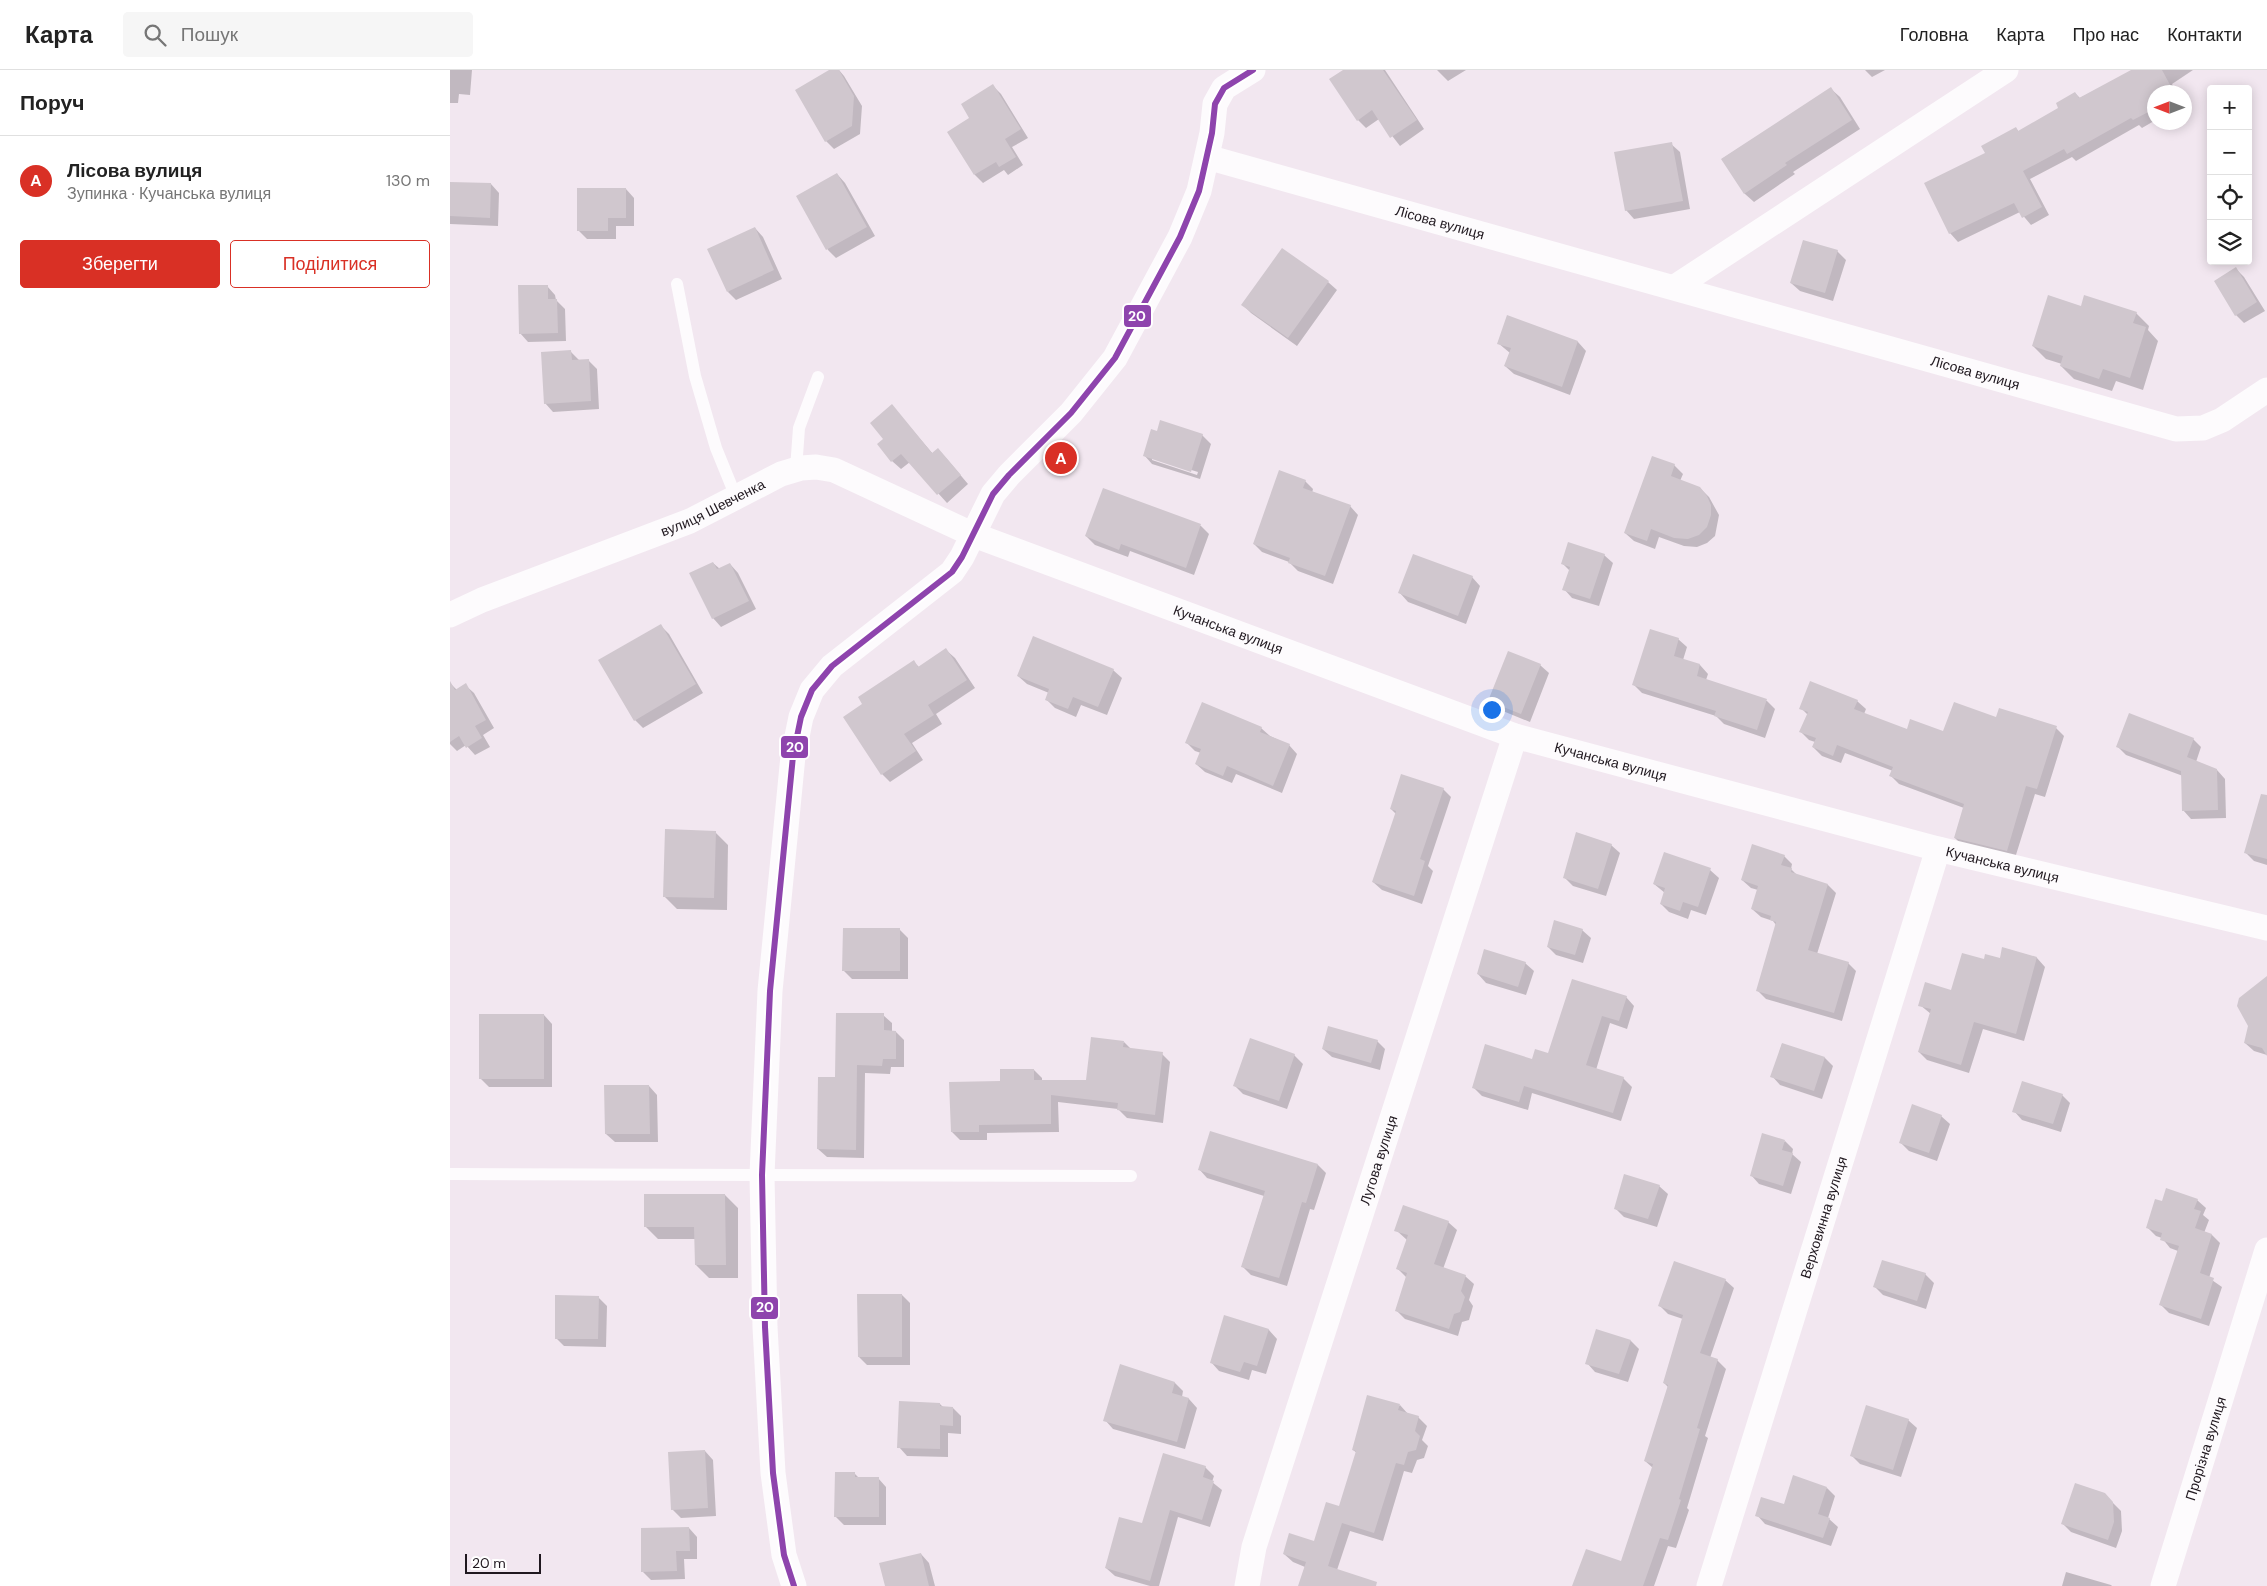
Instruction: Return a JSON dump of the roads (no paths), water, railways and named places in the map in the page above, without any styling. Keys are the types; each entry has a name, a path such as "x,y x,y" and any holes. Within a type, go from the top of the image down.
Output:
{"street":[{"path":"794,1586 784,1555 773,1473 765,1326 762,1175 770,990 793,756 801,717 812,690 832,666 952,572 974,534 993,494 1009,475 1071,413 1115,358 1180,237 1199,191 1207,157 1215,104 1224,88 1253,70"},
{"path":"1675,287 2006,70"},
{"name":"Лісова вулиця","path":"1207,157 2176,428 2202,428 2222,420 2267,390"},
{"name":"вулиця Шевченка","path":"450,616 491,596 690,522 781,474 796,469 816,467 834,470 974,534"},
{"name":"Кучанська вулиця","path":"974,534 1515,736 1938,849 2267,928"},
{"name":"Лугова вулиця","path":"1247,1586 1254,1547 1515,736"},
{"name":"Верховинна вулиця","path":"1709,1586 1938,849"},
{"name":"Прорізна вулиця","path":"2163,1586 2258,1314 2267,1250"}],"lane":[{"path":"677,284 698,385 716,448 736,498"},
{"path":"796,469 799,428 818,377"},
{"path":"450,1174 1132,1176"}],"place":[{"name":"Лісова вулиця","path":"1061,458"}]}
